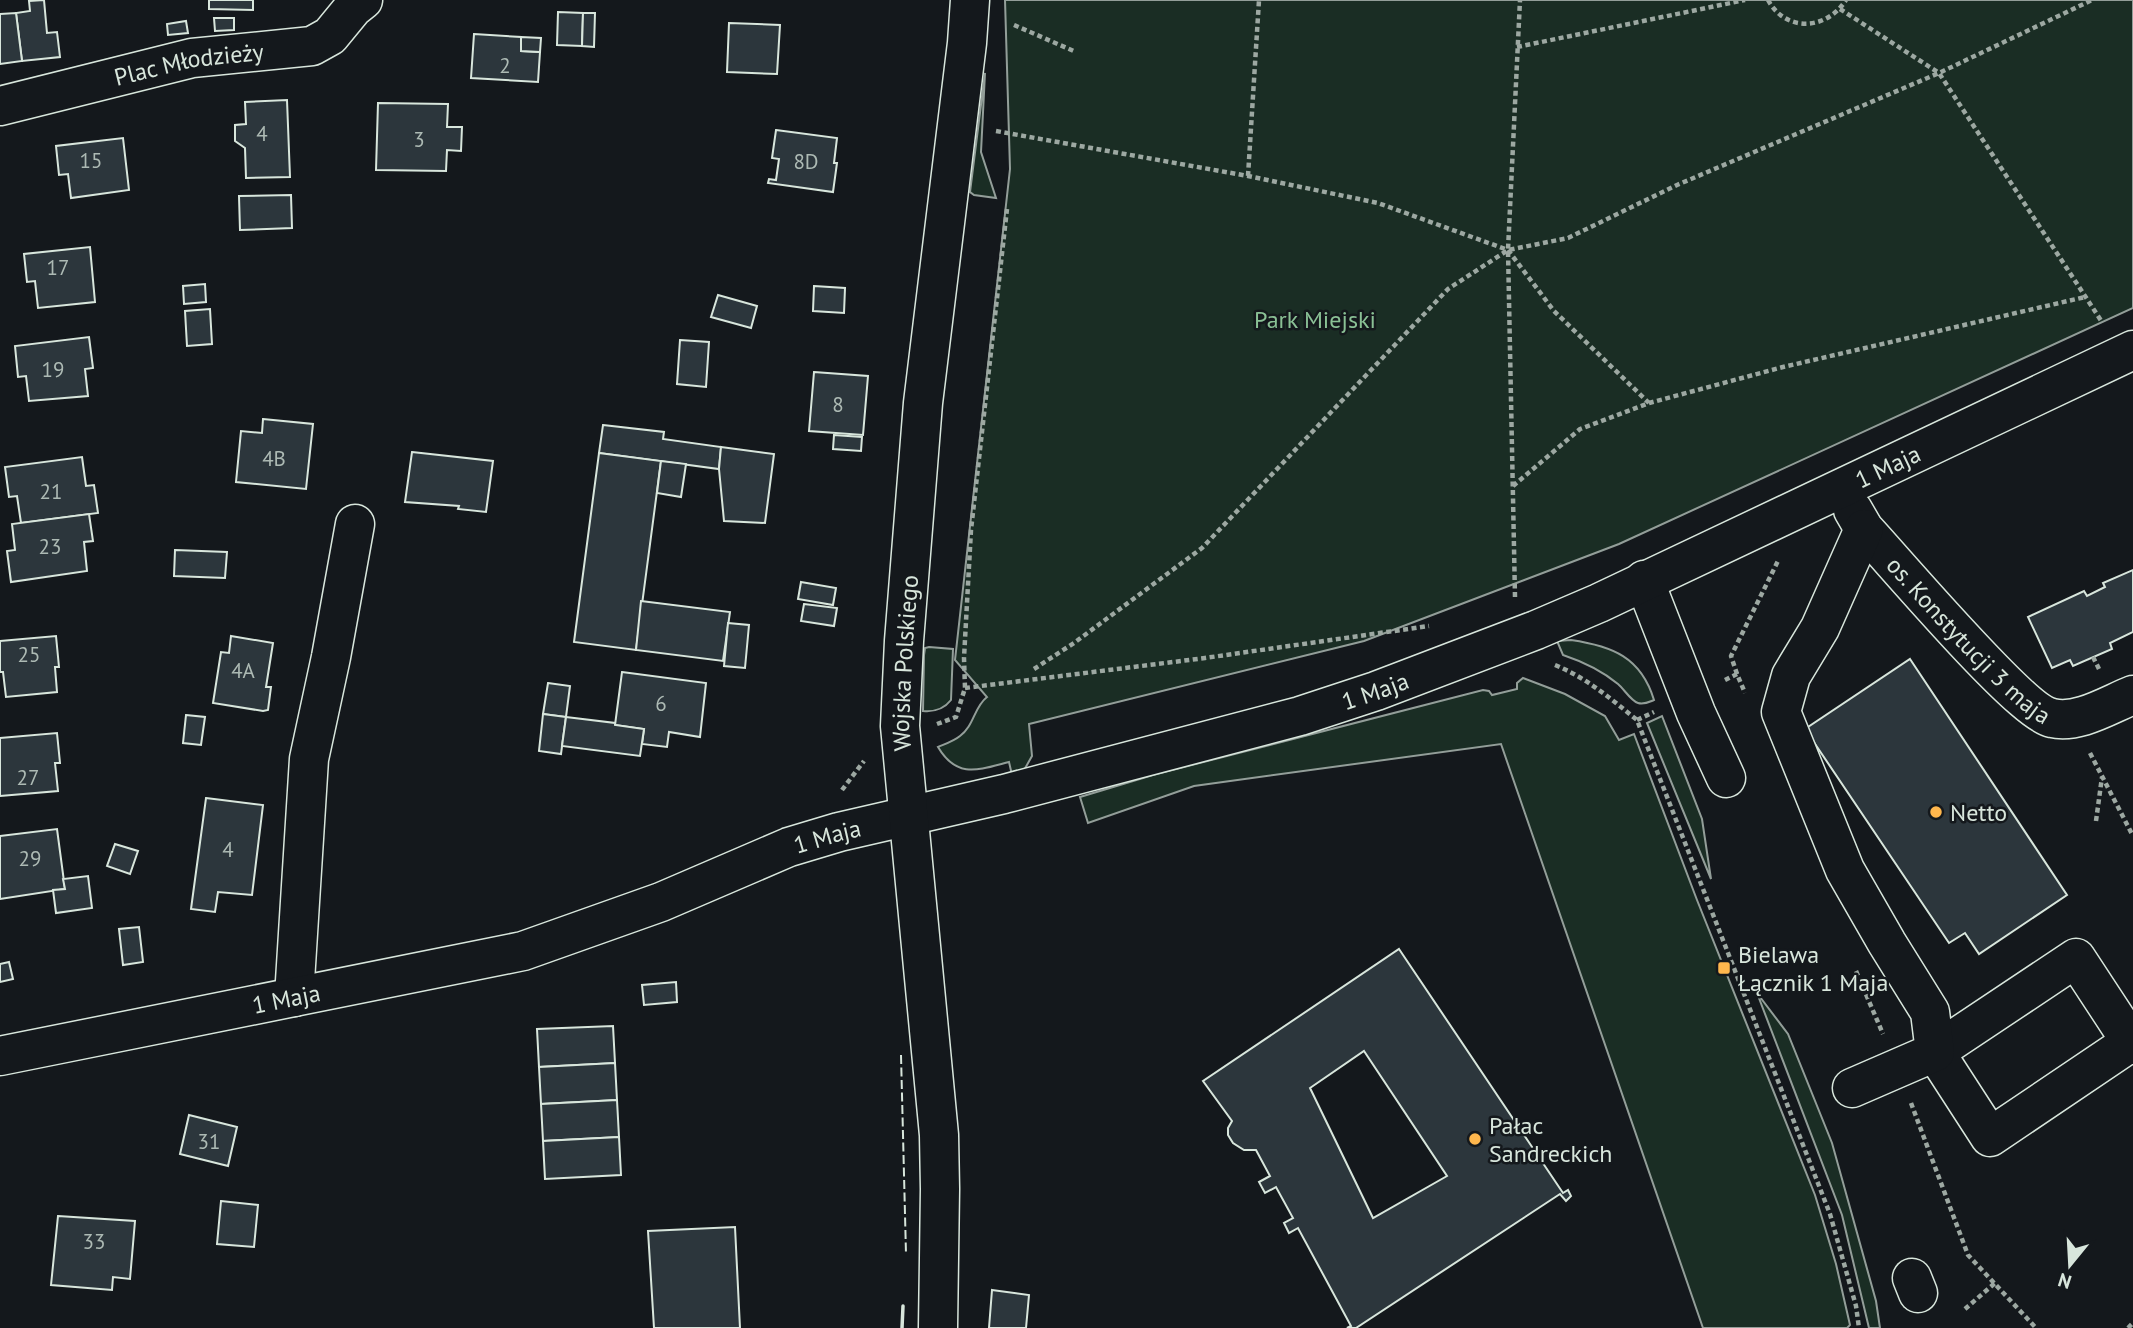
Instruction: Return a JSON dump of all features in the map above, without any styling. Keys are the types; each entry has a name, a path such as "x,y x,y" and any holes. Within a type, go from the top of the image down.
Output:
{"street":[{"name":"Wojska Polskiego","path":"938,1328 939,1135 900,726 904,640 923,403 970,0"},
{"name":"Plac Młodzieży","path":"0,106 192,58 312,46 330,36 357,3"},
{"name":"1 Maja","path":"0,1056 523,951 660,902 789,847 839,832 1055,781 1338,704 1536,630 1598,603 2130,352"},
{"name":"os. Konstytucji 3 maja","path":"1842,488 1864,528 1973,649 2026,702 2050,718 2075,719 2133,695"},
{"path":"294,997 309,759 355,524"},
{"path":"1852,1087 1935,1052 2076,958 2132,1043 1990,1137 1935,1052 1930,1012 1845,870 1781,712 1791,676 1820,628 1864,528"},
{"path":"1644,580 1689,696 1726,778"}],"path":[{"path":"1248,176 1259,0"},
{"path":"1520,0 1508,250 1515,601 1527,596"},
{"path":"1517,47 1745,0"},
{"path":"1768,0 1781,16 1792,22 1805,24 1830,18 1846,0"},
{"path":"1034,669 1074,643 1202,548 1448,289 1508,250 1568,238 1677,185 1939,72 2092,0"},
{"path":"1840,9 1939,72 2112,337 2130,352"},
{"path":"1014,25 1076,52"},
{"path":"988,130 1248,176 1378,203 1508,250 1554,311 1649,402"},
{"path":"926,725 942,724 956,717 965,688 964,658 971,530 1007,209"},
{"path":"1513,486 1580,429 1649,402 1783,367 2085,297"},
{"path":"1746,698 1731,656 1784,550"},
{"path":"965,688 1440,625"},
{"path":"1544,661 1574,673 1637,720 1830,1214 1856,1306 1859,1328"},
{"path":"1637,720 1737,674"},
{"path":"2067,719 2103,776 2133,836"},
{"path":"837,795 851,780 868,752"},
{"path":"2096,821 2103,776"},
{"path":"1854,967 1898,1068 1968,1255 2036,1328"},
{"path":"1965,1310 1995,1283"},
{"path":"2127,1328 2133,1323"}],"green space":[{"name":"Park Miejski","path":"1005,0 2133,0 2133,308 1619,544 1364,641 1029,724 1032,756 1023,772 1012,775 1009,762 987,768 961,768 945,757 938,747 965,732 987,697 955,660 1010,169"},
{"path":"985,73 981,152 996,198 970,192"},
{"path":"1571,640 1612,650 1623,656 1641,673 1654,700 1640,704 1635,702 1605,675 1563,655 1557,641"},
{"path":"925,648 953,649 951,700 938,709 923,711 924,655"},
{"path":"1523,678 1565,694 1605,716 1619,740 1634,734 1815,1195 1836,1264 1850,1325 1847,1328 1703,1328 1501,744 1194,786 1088,823 1080,797 1153,775 1483,690 1492,695 1517,689 1517,683"},
{"path":"1662,716 1702,819 1711,879 1647,723"},
{"path":"1757,993 1788,1034 1832,1143 1876,1301 1880,1328 1869,1328 1842,1215"}],"building":[{"path":"44,0 47,33 57,32 60,57 22,61 16,13 30,11 29,1"},
{"path":"209,0 253,0 253,10 209,9"},
{"path":"558,12 583,13 582,46 557,45"},
{"path":"16,13 22,61 0,64 0,14"},
{"path":"583,13 595,13 594,47 582,46"},
{"path":"214,18 234,18 234,30 215,31"},
{"path":"186,21 188,33 168,35 167,24"},
{"path":"729,23 780,25 777,74 727,72"},
{"path":"474,34 521,37 521,51 540,52 538,82 471,78"},
{"path":"521,37 541,38 540,52 521,51"},
{"path":"287,100 290,177 246,178 245,148 235,141 235,125 246,124 245,102"},
{"path":"378,103 448,104 447,127 462,127 461,151 447,150 446,171 376,170"},
{"path":"776,130 837,138 833,192 768,183 769,179 776,180 779,159 772,158"},
{"path":"123,138 129,190 71,198 68,174 59,175 56,146"},
{"path":"291,195 292,228 240,230 239,196"},
{"path":"90,247 95,302 38,308 35,281 27,282 24,254"},
{"path":"205,284 206,302 184,304 183,286"},
{"path":"814,286 845,288 844,313 813,311"},
{"path":"718,295 757,306 751,328 711,317"},
{"path":"210,309 212,344 187,346 185,311"},
{"path":"89,337 93,368 85,369 88,396 29,401 26,376 18,377 15,346"},
{"path":"680,340 709,342 706,387 677,384"},
{"path":"814,372 868,376 863,435 809,431"},
{"path":"263,419 313,424 306,489 236,482 241,431 262,433"},
{"path":"603,425 664,432 663,439 721,447 719,469 599,453"},
{"path":"834,435 862,437 861,451 833,449"},
{"path":"721,447 774,454 765,523 724,521 719,469"},
{"path":"412,452 493,461 486,512 458,509 459,506 405,502"},
{"path":"599,453 661,461 636,650 574,642"},
{"path":"82,457 86,486 94,485 98,513 21,523 17,496 9,497 5,467"},
{"path":"661,461 686,464 681,497 657,493"},
{"path":"89,514 93,541 84,542 87,571 11,582 7,551 15,550 12,524"},
{"path":"175,550 227,552 225,578 174,576"},
{"path":"2133,570 2133,632 2110,643 2112,649 2073,666 2070,660 2052,668 2028,617 2084,591 2087,596 2105,587 2103,583"},
{"path":"801,582 836,588 833,605 798,599"},
{"path":"641,601 730,612 723,661 636,650"},
{"path":"804,604 837,608 834,626 801,621"},
{"path":"728,623 749,625 745,668 724,666"},
{"path":"56,636 59,667 55,667 57,692 6,697 3,672 0,672 0,641"},
{"path":"231,636 273,643 266,687 271,687 268,710 213,703 221,652 229,653"},
{"name":"Netto","path":"1910,659 2067,895 1979,954 1965,933 1949,943 1805,729"},
{"path":"622,672 706,683 700,737 669,732 667,747 642,744 644,729 615,725"},
{"path":"548,683 570,686 566,717 543,714"},
{"path":"543,714 566,717 561,754 539,751"},
{"path":"186,715 205,717 201,745 183,743"},
{"path":"566,717 644,729 640,756 562,746"},
{"path":"57,733 60,763 55,763 58,791 0,796 0,738"},
{"path":"206,798 263,805 252,895 218,892 215,912 191,909"},
{"path":"57,829 65,889 0,899 0,836"},
{"path":"115,844 138,851 130,874 107,866"},
{"path":"88,876 92,908 56,913 53,890 65,889 63,879"},
{"path":"139,927 143,962 123,965 119,929"},
{"name":"Pałac Sandreckich","path":"1399,949 1563,1193 1568,1190 1571,1196 1566,1201 1560,1194 1356,1328 1347,1328 1351,1326 1298,1228 1289,1233 1284,1223 1293,1218 1276,1187 1265,1193 1259,1182 1270,1176 1256,1150 1244,1150 1233,1143 1228,1135 1232,1121 1203,1081","holes":["1364,1051 1447,1176 1373,1218 1310,1088"]},
{"path":"9,962 13,979 0,982 0,964"},
{"path":"676,982 677,1002 644,1005 642,985"},
{"path":"613,1026 615,1063 539,1067 537,1029"},
{"path":"615,1063 617,1100 541,1104 539,1067"},
{"path":"617,1100 619,1137 543,1141 541,1104"},
{"path":"189,1115 237,1127 228,1166 180,1154"},
{"path":"619,1137 621,1175 545,1179 543,1141"},
{"path":"221,1201 258,1205 254,1247 217,1244"},
{"path":"58,1216 135,1221 130,1279 113,1277 112,1290 51,1285"},
{"path":"735,1227 740,1328 654,1328 648,1231"},
{"path":"992,1290 1029,1295 1026,1328 989,1328"}],"fence":[{"path":"901,1055 906,1254"}],"wall":[{"path":"902,1328 903,1306"}],"place":[{"name":"Netto","path":"1936,812"},
{"name":"Bielawa Łącznik 1 Maja","path":"1724,968"},
{"name":"Pałac Sandreckich","path":"1475,1139"}]}
